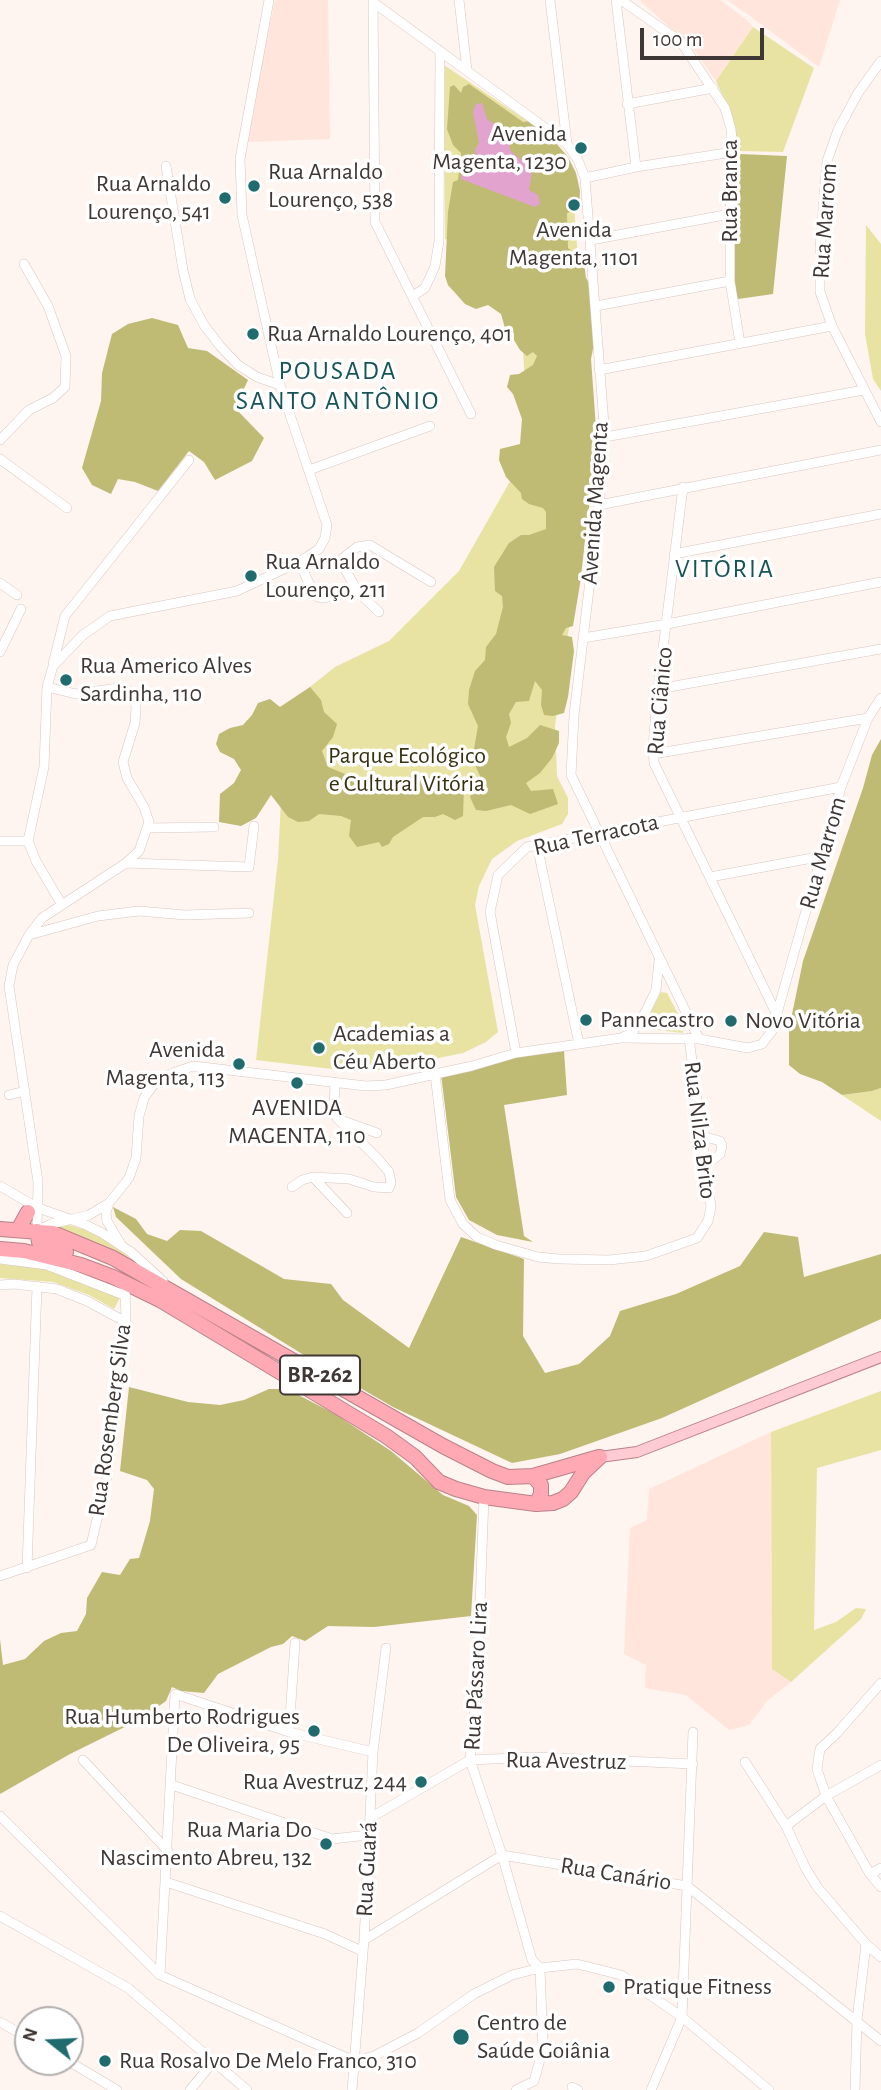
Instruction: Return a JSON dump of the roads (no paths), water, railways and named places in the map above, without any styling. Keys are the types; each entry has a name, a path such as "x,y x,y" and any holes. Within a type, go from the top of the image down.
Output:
{"highway":[{"path":"19,1230 33,1210"},
{"name":"BR-262","path":"0,1230 52,1233 83,1244 175,1292 465,1458 508,1477 533,1476 600,1457"},
{"path":"37,1231 39,1242 73,1254 121,1285"},
{"name":"BR-262","path":"0,1249 53,1257 160,1300 386,1436 415,1457 439,1482 484,1497 536,1504 553,1503 563,1499 600,1457"},
{"path":"533,1476 541,1485 541,1494 536,1504"}],"main road":[{"name":"BR-262","path":"600,1457 637,1452 881,1357"}],"street":[{"path":"52,666 83,635 110,616 237,591 299,562 319,549 325,538 327,525 280,385 242,215 240,159 269,0"},
{"path":"459,0 467,70"},
{"path":"550,0 567,144"},
{"path":"618,0 636,167"},
{"name":"Rua Branca","path":"618,0 681,42 725,108 731,129 733,152 730,281 740,343"},
{"path":"373,1 374,222 471,414"},
{"name":"Avenida Magenta","path":"373,1 567,144 578,160 585,178 604,437 571,775 699,1039"},
{"path":"413,296 425,288 435,265 439,241 440,51"},
{"name":"Rua Marrom","path":"881,61 858,93 838,130 827,161 820,248 820,292 832,326 881,422"},
{"path":"628,104 713,88"},
{"path":"585,178 733,152"},
{"path":"166,166 190,299 204,325 239,365 257,377 280,385"},
{"path":"591,240 730,214"},
{"path":"0,440 29,410 53,398 65,387 66,356 48,306 24,264"},
{"path":"596,306 730,281"},
{"path":"599,370 832,326"},
{"path":"604,437 864,390"},
{"path":"309,470 430,426"},
{"path":"599,505 881,450"},
{"path":"0,459 67,508"},
{"path":"62,905 36,861 28,841 44,767 47,687 65,616 188,460"},
{"name":"Rua Ciânico","path":"683,487 658,689 654,763 776,1013"},
{"path":"674,554 881,514"},
{"path":"379,612 358,592 342,564 343,558 350,551 370,545 431,582"},
{"path":"299,562 315,596 322,598 358,592"},
{"path":"583,638 667,625 881,582"},
{"path":"0,583 17,595"},
{"path":"2,645 21,609"},
{"path":"658,689 881,649"},
{"path":"47,687 76,694 119,688 130,691 135,698 135,716 122,762 149,822 139,851 126,863 42,919 29,934 13,965 9,986 38,1182 33,1210 37,1231 51,1224 89,1215 110,1203"},
{"name":"Rua Marrom","path":"699,1039 748,1048 762,1044 772,1031 841,788 868,718 881,698"},
{"path":"653,754 868,718"},
{"name":"Rua Terracota","path":"516,1053 490,912 498,875 527,847 841,788"},
{"path":"126,863 249,867 254,826"},
{"path":"148,828 214,827"},
{"path":"0,841 28,841"},
{"path":"537,845 579,1044"},
{"path":"710,877 823,856"},
{"path":"29,934 98,916 139,912 185,915 249,913"},
{"path":"621,1038 634,1032 646,1012 657,984 659,960"},
{"path":"657,984 672,984"},
{"path":"120,1244 107,1221 106,1213 110,1203 129,1178 136,1157 139,1116 144,1098 154,1084 192,1066 335,1083 386,1085 516,1053 621,1038 699,1039"},
{"name":"Rua Nilza Brito","path":"435,1074 450,1200 463,1224 477,1237 538,1257 609,1260 646,1256 697,1238 708,1221 711,1208 689,1038"},
{"path":"292,1187 313,1177 349,1179 374,1187 388,1188 391,1183 388,1172 378,1159 352,1136 337,1118 334,1106 335,1083"},
{"path":"9,1095 25,1091"},
{"path":"337,1118 377,1133"},
{"path":"702,1136 719,1141 722,1146 720,1154 714,1159 704,1160"},
{"path":"313,1177 347,1213"},
{"path":"0,1186 33,1210 84,1224 120,1244 175,1292"},
{"path":"538,1257 547,1269"},
{"path":"0,1259 47,1265 121,1285"},
{"path":"0,1285 57,1289 87,1301 126,1322"},
{"name":"Rua Rosemberg Silva","path":"0,1576 91,1545 108,1472 126,1322 121,1285"},
{"path":"27,1568 37,1286"},
{"name":"Rua Pássaro Lira","path":"484,1497 477,1685 470,1760 502,1855 532,1960 540,1968"},
{"path":"289,1732 295,1643"},
{"name":"Rua Guará","path":"352,2090 364,1940 373,1752 386,1648"},
{"path":"881,1683 820,1749 817,1769 825,1796 870,1874 881,1887"},
{"path":"160,1975 175,1694 289,1732 373,1752"},
{"path":"651,2090 682,2017 694,1732"},
{"name":"Rua Avestruz","path":"370,1818 470,1760 534,1757 693,1765"},
{"path":"83,1760 168,1851"},
{"path":"745,1762 786,1826 818,1888 866,1944 881,1957"},
{"path":"786,1826 825,1796 881,1765"},
{"path":"172,1785 332,1839 368,1835"},
{"path":"0,1816 160,1975 354,2061 374,2056 418,2033 474,1994 512,1975 540,1968 577,1964 621,1975 682,2017 769,2090"},
{"path":"364,1940 502,1855"},
{"name":"Rua Canário","path":"502,1855 687,1886 881,2041"},
{"path":"870,1874 881,1868"},
{"path":"166,1882 325,1934 362,1951"},
{"path":"0,1916 128,1988 247,2090"},
{"path":"855,2090 857,2020 866,1944"},
{"path":"516,2090 534,2081 543,2049 540,1968"},
{"path":"190,2090 213,2062"},
{"path":"84,2070 117,2090"}],"place":[{"name":"Avenida Magenta, 1230","path":"581,148"},
{"name":"Rua Arnaldo Lourenço, 538","path":"254,186"},
{"name":"Rua Arnaldo Lourenço, 541","path":"225,198"},
{"name":"Avenida Magenta, 1101","path":"574,205"},
{"name":"Rua Arnaldo Lourenço, 401","path":"253,334"},
{"name":"Rua Arnaldo Lourenço, 211","path":"251,576"},
{"name":"Rua Americo Alves Sardinha, 110","path":"66,680"},
{"name":"Pannecastro","path":"586,1020"},
{"name":"Novo Vitória","path":"731,1021"},
{"name":"Academias a Céu Aberto","path":"319,1048"},
{"name":"Avenida Magenta, 113","path":"239,1064"},
{"name":"AVENIDA MAGENTA, 110","path":"297,1083"},
{"name":"Rua Humberto Rodrigues De Oliveira, 95","path":"314,1731"},
{"name":"Rua Avestruz, 244","path":"421,1782"},
{"name":"Rua Maria Do Nascimento Abreu, 132","path":"326,1844"},
{"name":"Pratique Fitness","path":"609,1987"},
{"name":"Centro de Saúde Goiânia","path":"461,2037"},
{"name":"Rua Rosalvo De Melo Franco, 310","path":"105,2061"}],"district":[{"name":"POUSADA SANTO ANTÔNIO","path":"338,386"},
{"name":"VITÓRIA","path":"725,569"}],"park label":[{"name":"Parque Ecológico e Cultural Vitória","path":"407,770"}]}
